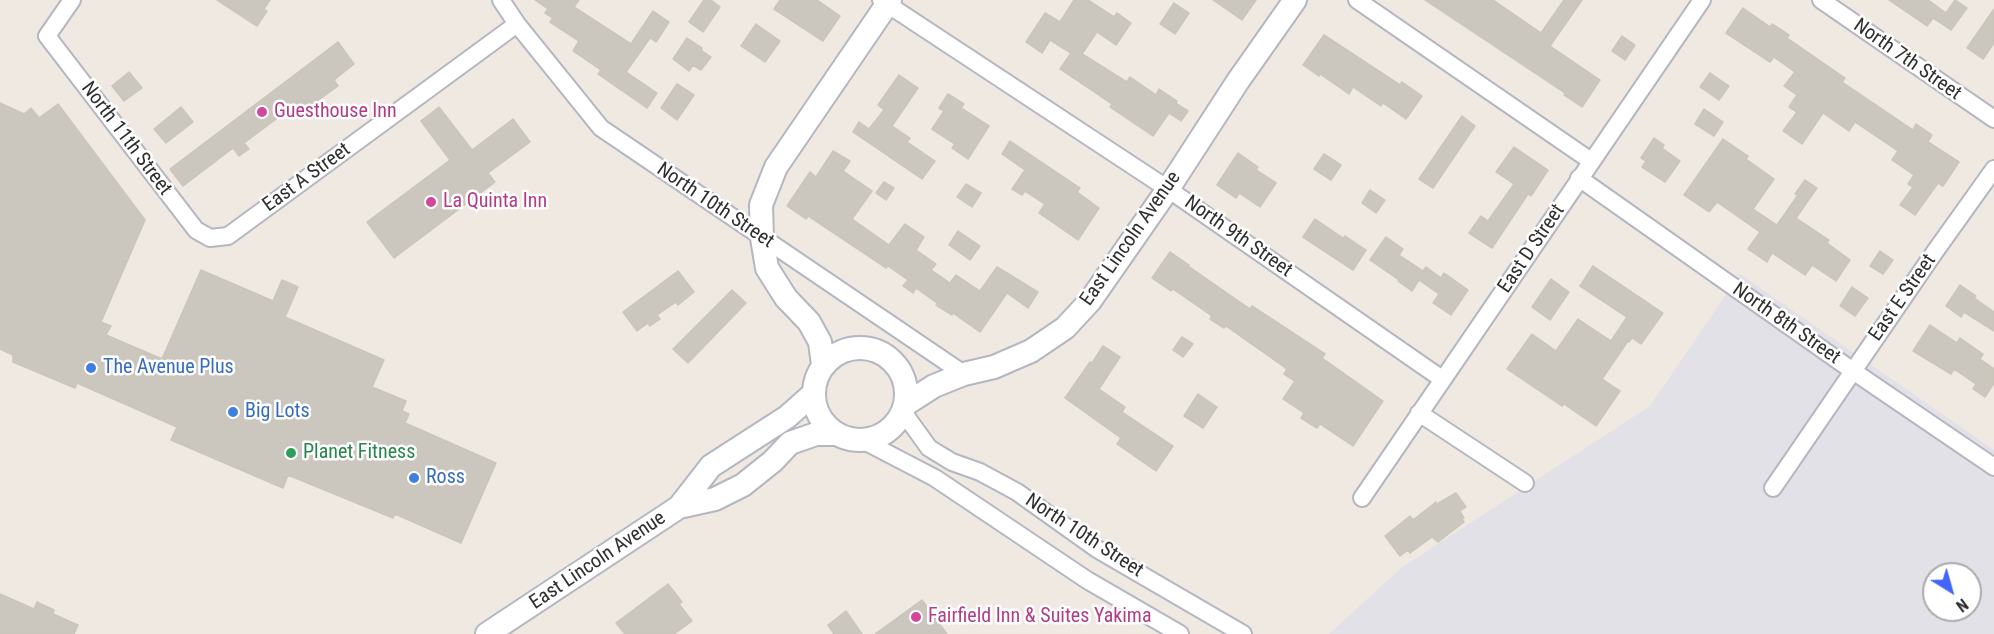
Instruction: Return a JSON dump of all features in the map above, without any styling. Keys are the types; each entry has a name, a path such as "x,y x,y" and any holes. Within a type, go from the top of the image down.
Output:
{"street":[{"name":"North 11th Street","path":"72,0 47,36 196,230 210,238"},
{"name":"North 10th Street","path":"501,0 516,24 601,128 964,374"},
{"name":"East Lincoln Avenue","path":"904,408 934,386 964,374 994,367 1031,351 1065,328 1090,301 1295,0"},
{"path":"1357,0 1591,161"},
{"name":"East D Street","path":"1362,498 1702,0"},
{"name":"North 7th Street","path":"1821,0 1994,119"},
{"name":"North 9th Street","path":"886,1 1168,189 1442,379"},
{"path":"823,365 820,342 809,322 786,298 767,268 762,238 761,205 777,167 886,1"},
{"name":"East A Street","path":"210,238 228,236 516,24"},
{"name":"East E Street","path":"1773,488 1994,169"},
{"name":"North 8th Street","path":"1579,178 1994,467"},
{"path":"865,347 893,360 902,373 907,388 904,408 897,423 888,432 864,441 836,434 824,424 816,410 813,394 816,379 823,365 835,354 849,348 865,347"},
{"name":"East Lincoln Avenue","path":"487,634 679,507 711,466 787,417 813,394"},
{"name":"North 10th Street","path":"904,408 929,448 952,462 980,472 1017,492 1097,549 1243,634"},
{"path":"1419,413 1525,483"},
{"name":"East Lincoln Avenue","path":"679,507 715,499 743,485 773,461 790,443 816,434 836,434"},
{"name":"North 10th Street","path":"864,441 935,478 1087,580 1180,634"}],"shaded area":[{"path":"1740,274 1994,450 1994,634 1329,634 1401,568 1650,406"}],"building":[{"path":"217,0 270,0 264,9 267,11 257,26"},
{"path":"535,0 579,0 574,7 631,44 653,11 669,22 656,42 650,38 626,72 657,93 647,108 598,74 601,70 573,51 579,41 550,22 553,18 545,13 548,9"},
{"path":"704,0 711,0 720,7 703,32 689,22"},
{"path":"780,0 817,0 840,16 823,41 774,9"},
{"path":"1074,0 1088,0 1114,17 1117,13 1131,23 1116,45 1097,32 1082,54 1127,82 1130,77 1156,95 1159,89 1177,101 1176,103 1188,111 1181,121 1169,113 1153,136 1110,107 1112,104 1060,69 1071,53 1050,40 1042,53 1026,42 1045,13 1060,22"},
{"path":"1213,0 1256,0 1242,20"},
{"path":"1425,0 1493,0 1541,33 1564,0 1582,0 1550,46 1600,80 1582,107 1564,95 1565,93"},
{"path":"1889,0 1928,0 1946,13 1955,0 1967,8 1951,30 1933,18 1927,26"},
{"path":"1174,3 1189,13 1175,34 1160,24"},
{"path":"1743,8 1770,27 1772,24 1789,35 1787,38 1845,78 1842,82 1913,130 1916,124 1932,135 1928,142 1959,162 1943,186 1938,183 1915,215 1900,205 1913,187 1908,184 1914,175 1892,160 1898,151 1855,122 1849,131 1823,113 1802,144 1783,131 1797,112 1789,107 1797,95 1784,86 1795,72 1774,57 1770,62 1726,33"},
{"path":"1994,9 1994,43 1983,59 1967,48"},
{"path":"756,24 780,41 765,62 741,46"},
{"path":"1324,35 1400,85 1402,82 1422,96 1406,119 1383,103 1381,106 1353,87 1349,94 1303,65"},
{"path":"1622,36 1635,45 1625,60 1612,51"},
{"path":"687,38 711,57 701,70 693,65 689,71 673,59"},
{"path":"338,42 354,64 334,80 338,86 301,113 295,105 244,143 249,149 239,156 233,148 183,186 170,169"},
{"path":"129,72 142,88 124,101 112,86"},
{"path":"1710,73 1729,86 1719,100 1700,87"},
{"path":"899,75 918,88 892,126 910,138 907,142 935,161 922,179 853,132 859,122 869,129 884,110 878,105"},
{"path":"677,84 694,95 677,120 661,108"},
{"path":"948,94 964,104 961,108 989,126 968,159 952,148 955,144 932,129 944,111 939,108"},
{"path":"0,103 24,114 31,108 39,118 58,104 145,220 101,322 111,326 106,335 162,359 201,270 273,301 282,280 298,287 285,317 384,360 372,387 406,401 402,411 409,414 405,423 496,463 461,543 395,514 393,518 288,475 283,488 171,440 177,427 77,383 75,388 13,362 13,355 0,349"},
{"path":"181,107 193,122 166,143 154,129"},
{"name":"La Quinta Inn","path":"439,107 472,150 513,119 530,142 488,173 495,182 394,258 367,222 450,160 421,121"},
{"path":"1704,109 1723,122 1714,136 1695,124"},
{"path":"1462,116 1475,126 1433,188 1419,179"},
{"path":"1654,138 1664,145 1662,148 1680,161 1665,182 1642,167 1646,161 1641,158"},
{"path":"1723,139 1748,156 1746,159 1774,179 1753,209 1777,225 1798,195 1795,194 1805,180 1817,188 1796,218 1829,240 1827,243 1850,260 1836,281 1812,265 1805,275 1772,253 1767,262 1748,249 1760,232 1717,202 1709,212 1684,195"},
{"path":"1010,141 1080,188 1077,192 1099,208 1078,240 1039,213 1045,204 1025,191 1022,195 1012,189 1025,170 1002,154"},
{"path":"1514,147 1548,170 1531,196 1528,194 1492,248 1469,233 1481,216 1488,221 1514,184 1496,172"},
{"path":"833,151 850,161 843,171 872,191 852,219 889,245 905,224 924,237 916,250 936,264 931,270 950,283 956,275 980,291 997,267 1038,292 1028,308 1007,293 980,332 953,313 952,315 936,305 937,303 916,288 913,293 903,286 908,280 888,266 886,268 808,216 806,219 787,206 810,172 816,177"},
{"path":"1238,153 1258,167 1256,170 1276,183 1260,207 1239,193 1236,198 1217,185"},
{"path":"1324,154 1341,165 1331,180 1314,169"},
{"path":"884,182 894,188 886,200 876,193"},
{"path":"966,184 981,193 972,207 957,197"},
{"path":"1370,190 1385,200 1376,213 1362,203"},
{"path":"1315,219 1366,250 1353,270 1303,237"},
{"path":"958,231 980,246 970,260 949,245"},
{"path":"1386,237 1403,249 1399,255 1423,271 1426,267 1441,278 1444,273 1468,290 1451,315 1433,303 1439,294 1419,280 1412,291 1370,260"},
{"path":"1880,251 1893,260 1883,274 1870,266"},
{"path":"1170,252 1250,309 1252,306 1325,354 1322,358 1383,401 1353,446 1320,424 1317,428 1301,418 1304,413 1283,399 1295,381 1284,374 1287,369 1226,326 1224,328 1210,319 1212,316 1173,289 1171,291 1152,278"},
{"path":"1593,266 1663,313 1641,344 1632,338 1628,341 1602,379 1620,391 1596,426 1507,369 1532,334 1556,351 1578,319 1611,341 1627,317 1580,286"},
{"path":"678,271 694,292 678,305 676,302 657,315 660,319 650,326 648,323 637,331 623,312"},
{"path":"1551,279 1569,292 1550,320 1532,307"},
{"path":"1960,285 1994,312 1994,331 1964,312 1961,317 1946,306"},
{"path":"1852,287 1868,298 1855,316 1840,306"},
{"path":"732,290 746,303 688,363 673,349"},
{"path":"1930,325 1957,343 1960,338 1983,354 1980,359 1994,369 1994,383 1985,397 1973,389 1976,384 1954,369 1951,374 1913,351"},
{"path":"1182,337 1193,344 1183,357 1173,350"},
{"path":"1103,346 1120,357 1099,389 1125,407 1122,412 1173,446 1156,471 1117,444 1121,438 1065,398"},
{"path":"1198,394 1217,407 1203,428 1184,416"},
{"path":"1456,493 1466,507 1460,511 1464,522 1438,542 1432,537 1410,553 1408,550 1400,556 1385,536 1410,516 1413,520 1436,502 1437,504"},
{"path":"668,584 682,602 679,604 692,621 674,634 625,634 616,623"},
{"path":"0,594 34,609 37,602 54,610 53,614 78,625 74,634 0,634"},
{"name":"Fairfield Inn & Suites Yakima","path":"922,600 947,634 875,634"},
{"path":"846,611 862,634 834,634 828,625"}],"place":[{"name":"Guesthouse Inn","path":"262,112"},
{"name":"La Quinta Inn","path":"431,202"},
{"name":"The Avenue Plus","path":"91,368"},
{"name":"Big Lots","path":"233,412"},
{"name":"Planet Fitness","path":"291,453"},
{"name":"Ross","path":"414,478"},
{"name":"Fairfield Inn & Suites Yakima","path":"916,617"}]}
